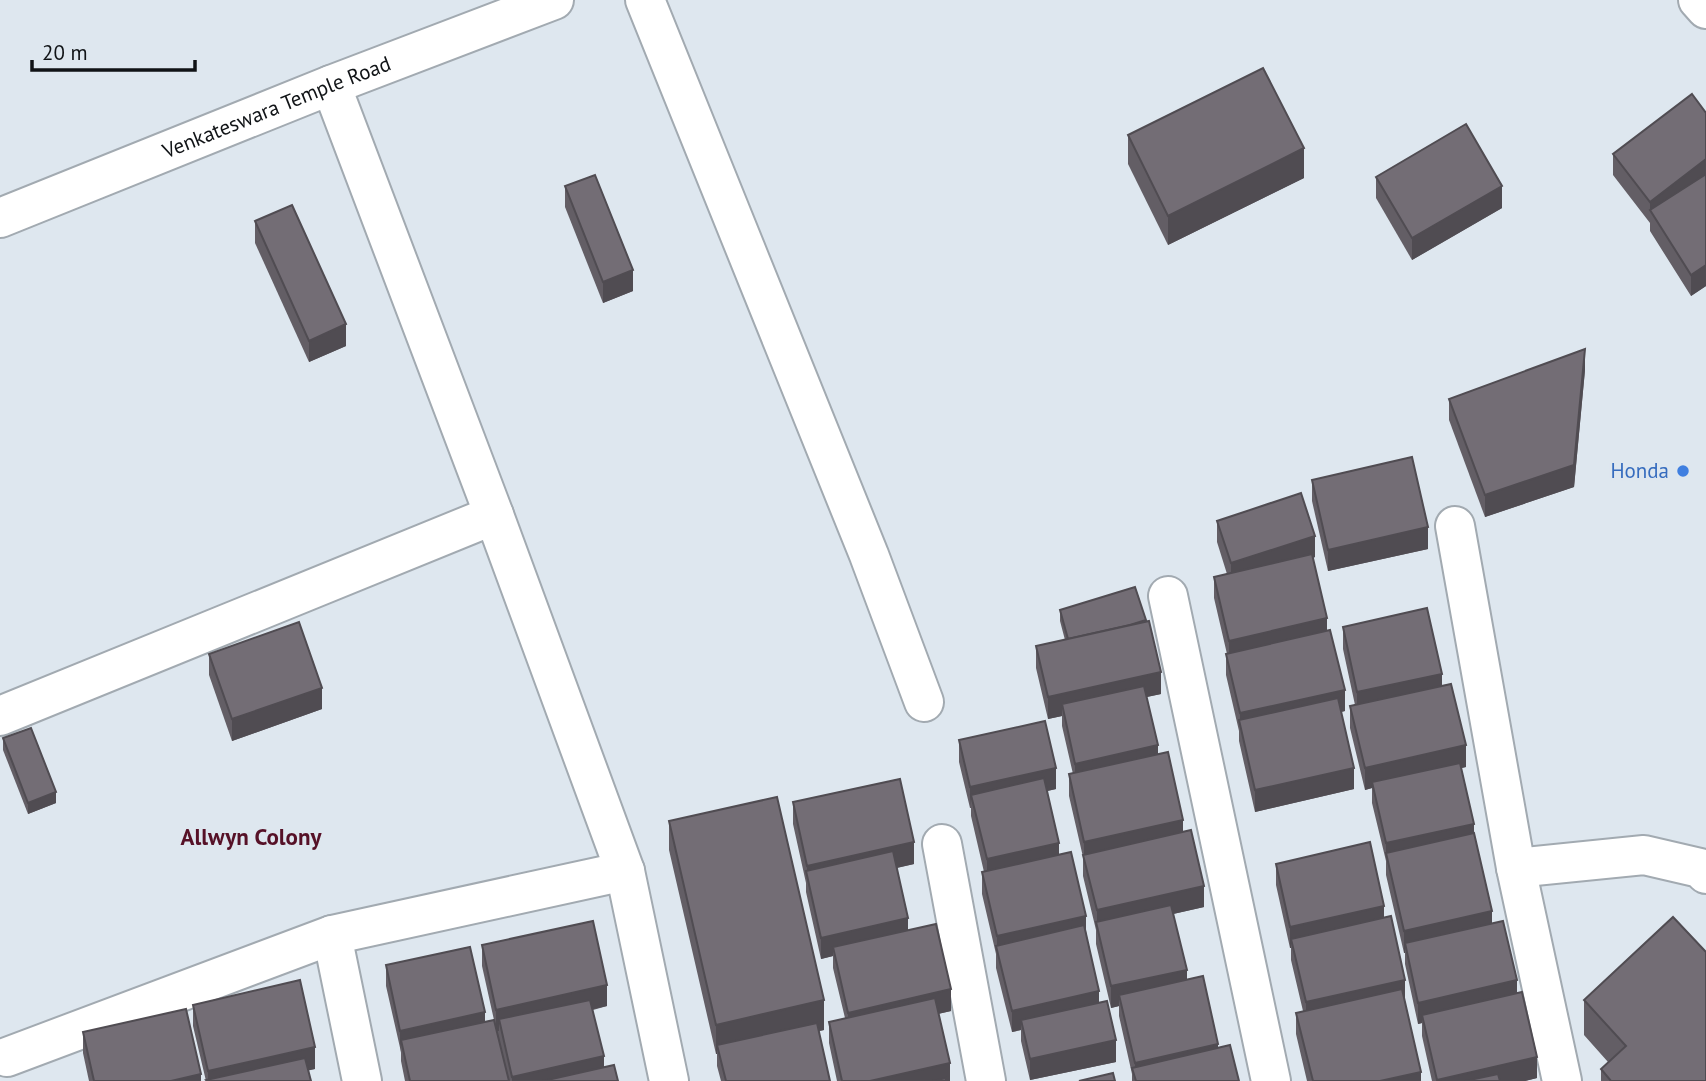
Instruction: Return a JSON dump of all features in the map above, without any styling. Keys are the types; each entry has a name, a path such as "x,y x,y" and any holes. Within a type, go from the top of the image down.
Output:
{"main road":[{"name":"Venkateswara Temple Road","path":"0,218 331,85 554,0"},
{"path":"645,0 869,555 924,702"},
{"path":"1698,0 1706,9"},
{"path":"331,85 625,870 669,1081"},
{"path":"0,716 494,515"},
{"path":"1455,526 1516,868 1562,1081"},
{"path":"1168,596 1271,1081"},
{"path":"942,844 986,1081"},
{"path":"1516,868 1644,855 1700,868 1706,874"},
{"path":"7,1060 332,935 625,870"},
{"path":"332,935 362,1081"}],"building":[{"path":"1263,68 1304,148 1168,216 1128,135"},
{"path":"1692,94 1706,113 1706,159 1650,202 1613,154"},
{"path":"1466,124 1502,186 1412,238 1376,177"},
{"path":"1706,174 1706,265 1691,275 1650,210"},
{"path":"595,175 633,270 603,282 565,186"},
{"path":"292,205 346,324 309,341 255,221"},
{"path":"1585,349 1574,465 1485,495 1449,399"},
{"path":"1412,457 1428,527 1328,550 1312,480"},
{"path":"1301,493 1315,536 1231,563 1217,521"},
{"path":"1312,554 1327,618 1229,641 1214,577"},
{"path":"1135,587 1146,620 1068,639 1060,610"},
{"path":"1427,608 1442,674 1357,692 1343,627"},
{"path":"1149,621 1161,672 1048,697 1036,646"},
{"path":"299,622 322,688 232,719 209,654"},
{"path":"1330,630 1345,690 1240,713 1226,654"},
{"path":"1451,684 1466,745 1365,768 1350,706"},
{"path":"1144,686 1158,745 1075,764 1062,704"},
{"path":"1338,698 1354,768 1255,790 1239,720"},
{"path":"1045,721 1056,768 970,787 959,740"},
{"path":"31,728 56,792 28,803 3,738"},
{"path":"1168,752 1183,820 1084,842 1069,774"},
{"path":"1460,763 1474,824 1386,843 1372,782"},
{"path":"1044,778 1059,843 987,859 971,795"},
{"path":"900,779 914,842 807,866 793,802"},
{"path":"777,797 824,1000 716,1025 669,821"},
{"path":"1191,830 1204,886 1097,910 1083,855"},
{"path":"1474,833 1492,911 1404,931 1386,853"},
{"path":"1370,842 1384,906 1290,927 1276,864"},
{"path":"893,851 908,918 821,938 806,871"},
{"path":"1071,852 1086,916 997,936 982,872"},
{"path":"1171,905 1187,970 1111,986 1096,922"},
{"path":"1391,916 1405,980 1306,1002 1291,939"},
{"path":"1673,917 1706,952 1706,1081 1611,1081 1601,1069 1626,1046 1584,1000"},
{"path":"593,921 607,985 496,1010 482,945"},
{"path":"1503,921 1517,980 1418,1003 1405,943"},
{"path":"936,924 951,989 848,1013 833,947"},
{"path":"1084,925 1099,991 1012,1011 996,946"},
{"path":"470,947 485,1012 400,1031 386,965"},
{"path":"1203,976 1218,1044 1135,1063 1119,995"},
{"path":"300,980 315,1047 208,1071 193,1005"},
{"path":"1402,989 1421,1072 1380,1081 1313,1081 1296,1013"},
{"path":"1522,992 1537,1057 1437,1080 1422,1015"},
{"path":"935,998 950,1063 870,1081 842,1081 829,1022"},
{"path":"590,1000 604,1056 512,1077 499,1019"},
{"path":"1107,1001 1116,1040 1030,1059 1021,1020"},
{"path":"186,1009 201,1074 171,1081 94,1081 83,1032"},
{"path":"494,1020 509,1081 410,1081 401,1040"},
{"path":"817,1023 830,1081 726,1081 717,1045"},
{"path":"1230,1045 1239,1081 1136,1081 1132,1068"},
{"path":"305,1058 311,1081 206,1080"},
{"path":"614,1065 618,1081 543,1081"},
{"path":"1113,1073 1115,1081 1079,1081"},
{"path":"1498,1074 1500,1081 1465,1081"}],"place":[{"name":"Honda","path":"1683,471"}],"district":[{"name":"Allwyn Colony","path":"251,837"}]}
